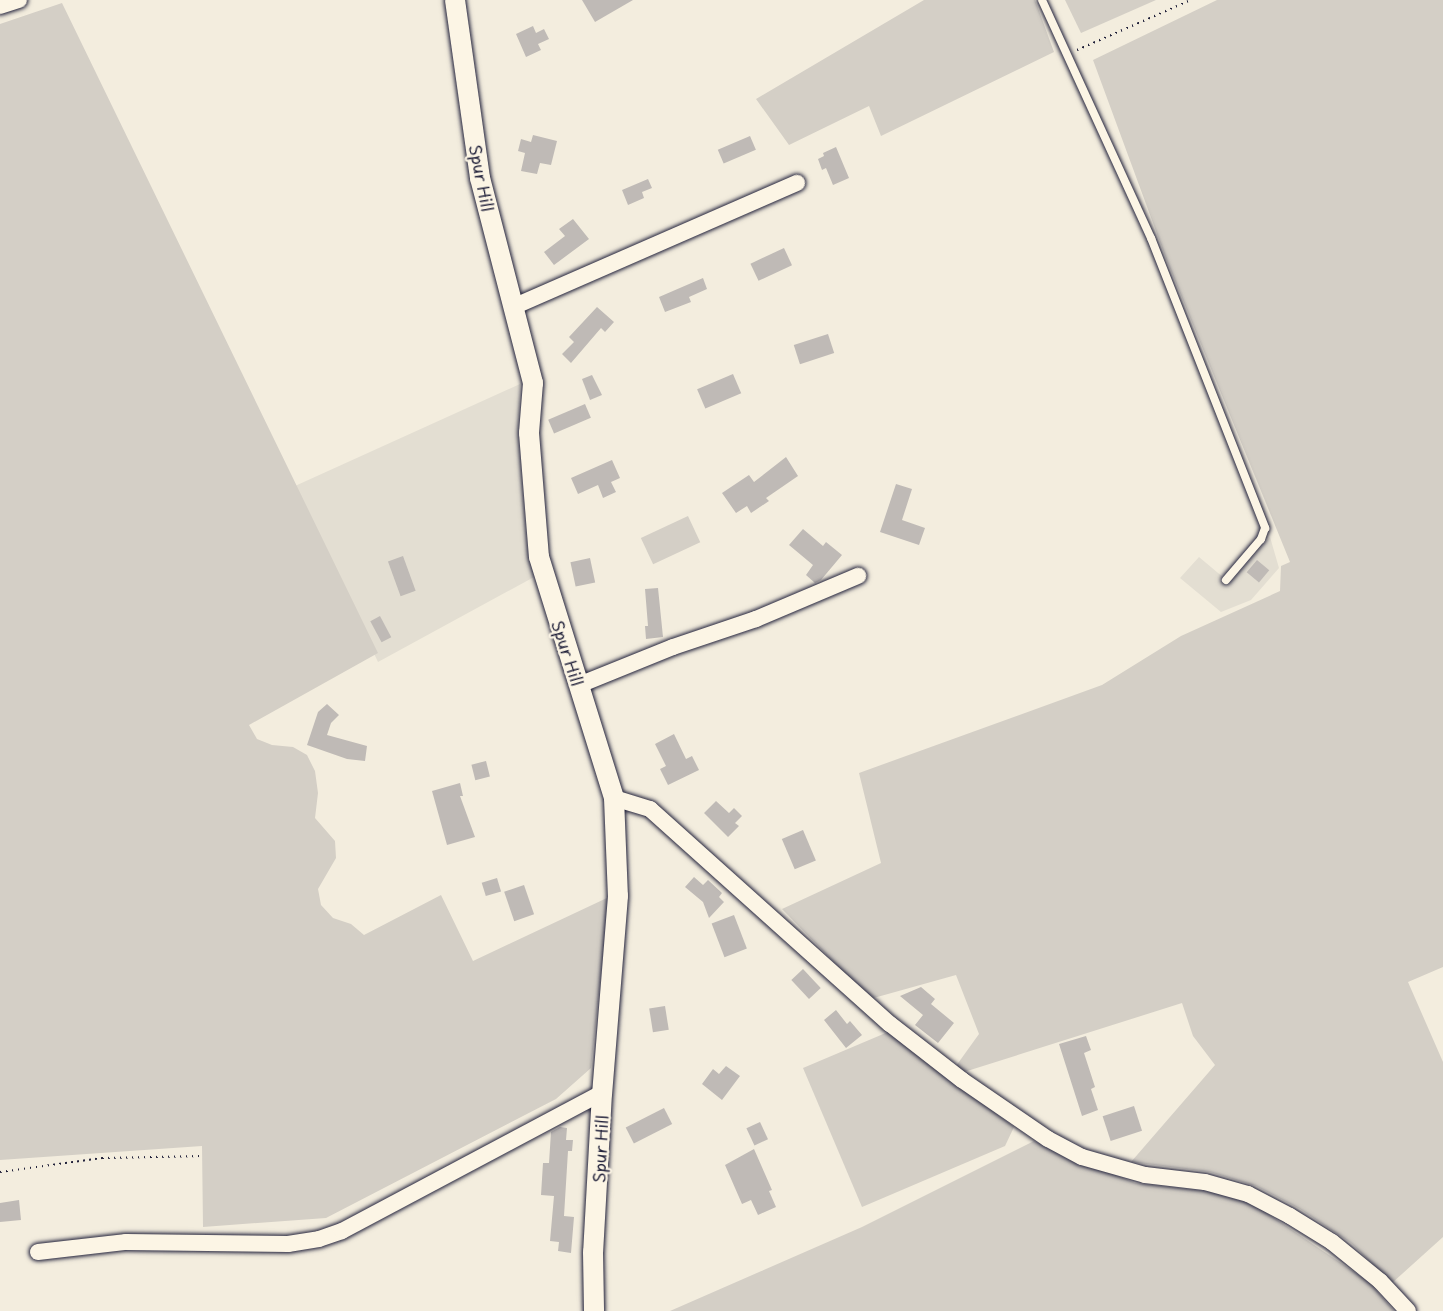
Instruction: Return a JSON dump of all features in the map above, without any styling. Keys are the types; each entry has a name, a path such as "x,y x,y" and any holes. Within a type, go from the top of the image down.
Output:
{"street":[{"path":"0,6 19,0"},
{"name":"Spur Hill","path":"455,0 480,178 533,383 529,433 537,546 550,598 614,798 618,896 602,1093 593,1252 594,1311"},
{"path":"513,307 797,183"},
{"path":"579,685 673,647 756,619 858,576"},
{"path":"614,798 650,809 890,1023 962,1080 1048,1138 1082,1158 1145,1175 1205,1182 1248,1194 1332,1242 1380,1281 1408,1311"},
{"path":"38,1252 126,1242 288,1244 319,1239 342,1231 602,1093"}],"lane":[{"path":"1042,0 1151,238 1265,528 1261,539 1227,580"}],"path":[{"path":"1066,55 1191,0"},
{"path":"0,1172 102,1158 201,1156"}],"shaded area":[{"path":"924,0 1035,0 1054,52 881,136 869,106 789,145 756,99"},
{"path":"1065,0 1156,0 1081,33"},
{"path":"1217,0 1443,0 1443,967 1408,982 1443,1062 1443,1237 1392,1283 1351,1243 1300,1209 1256,1186 1210,1172 1131,1162 1215,1065 1193,1036 1182,1003 964,1072 956,1066 979,1034 956,975 870,999 782,909 881,863 859,773 1102,685 1181,636 1280,591 1281,566 1290,562 1167,261 1093,60"},
{"path":"62,3 378,653 249,725 257,739 272,745 293,747 307,755 315,771 318,793 315,818 335,841 336,858 318,889 321,905 333,918 351,924 364,935 441,895 473,961 609,897 591,1068 556,1099 326,1218 203,1227 202,1146 0,1160 0,24"},
{"path":"520,384 518,432 527,546 534,577 378,662 295,486"},
{"path":"688,516 700,542 653,564 641,538"},
{"path":"1270,537 1279,568 1251,600 1221,612 1180,578 1199,557 1230,583"},
{"path":"888,1032 1014,1127 1005,1146 862,1207 803,1068"},
{"path":"1034,1141 1135,1183 1213,1192 1255,1205 1369,1282 1394,1311 670,1311 862,1227"}],"building":[{"path":"582,0 633,0 595,22"},
{"path":"533,26 536,33 544,29 549,39 538,44 541,50 526,57 516,34"},
{"path":"533,135 557,141 551,165 540,163 537,174 521,171 525,153 518,151 521,139 531,142"},
{"path":"750,136 756,150 724,163 718,150"},
{"path":"836,147 849,178 833,185 826,168 822,170 818,159 824,156 823,153"},
{"path":"648,179 652,188 642,192 644,198 628,205 622,190"},
{"path":"573,219 589,239 554,265 544,252 565,236 559,229"},
{"path":"784,248 792,265 758,281 750,264"},
{"path":"703,278 707,289 689,297 691,302 665,312 659,297"},
{"path":"597,307 614,322 605,332 601,328 571,363 562,354 574,342 569,337"},
{"path":"828,334 834,353 800,364 794,345"},
{"path":"733,374 741,393 705,409 697,389"},
{"path":"592,375 602,395 590,400 582,379"},
{"path":"585,404 591,418 554,433 548,420"},
{"path":"786,457 798,476 766,498 769,501 751,513 747,506 736,513 722,493 749,475 754,482"},
{"path":"612,460 620,478 611,482 616,492 603,498 598,485 578,494 571,478"},
{"path":"896,484 912,489 902,520 925,528 919,545 880,532"},
{"path":"803,529 823,546 826,542 842,555 821,580 815,583 806,575 813,565 789,545"},
{"path":"403,556 416,591 401,596 388,561"},
{"path":"590,558 595,582 576,587 570,562"},
{"path":"1257,560 1269,570 1259,583 1247,572"},
{"path":"658,588 663,637 646,639 645,626 648,626 645,589"},
{"path":"380,616 391,637 382,642 370,621"},
{"path":"327,704 339,715 331,723 327,735 367,746 365,761 347,759 307,745 318,712"},
{"path":"674,734 686,759 692,756 699,770 668,785 660,769 666,766 655,744"},
{"path":"486,761 490,777 475,780 471,765"},
{"path":"460,783 463,796 460,796 475,837 447,845 432,791"},
{"path":"716,801 729,813 734,808 742,816 735,823 739,826 728,837 704,813"},
{"path":"803,830 816,860 795,869 782,839"},
{"path":"694,877 703,885 708,880 722,893 719,897 724,902 709,918 703,902 685,887"},
{"path":"497,878 501,891 486,896 482,883"},
{"path":"524,885 534,914 514,921 504,892"},
{"path":"734,915 747,949 724,957 712,924"},
{"path":"803,969 821,988 809,999 791,980"},
{"path":"921,987 935,999 931,1004 954,1023 938,1043 915,1025 923,1015 900,996"},
{"path":"665,1006 669,1030 653,1032 649,1009"},
{"path":"836,1010 847,1024 850,1021 862,1035 846,1048 824,1020"},
{"path":"1086,1036 1091,1050 1084,1053 1095,1087 1091,1089 1098,1110 1082,1116 1059,1044"},
{"path":"726,1066 740,1076 722,1100 702,1084 713,1069 719,1074"},
{"path":"1134,1106 1142,1131 1111,1141 1103,1116"},
{"path":"664,1108 672,1124 634,1144 626,1128"},
{"path":"760,1122 768,1139 754,1146 746,1128"},
{"path":"560,1127 567,1128 566,1140 573,1140 572,1151 568,1151 564,1216 574,1217 571,1253 558,1251 559,1242 550,1241 554,1196 541,1195 543,1163 549,1163 551,1132"},
{"path":"754,1149 772,1190 769,1191 776,1207 758,1215 751,1200 742,1204 725,1165"},
{"path":"19,1200 21,1220 0,1222 0,1203"}]}
